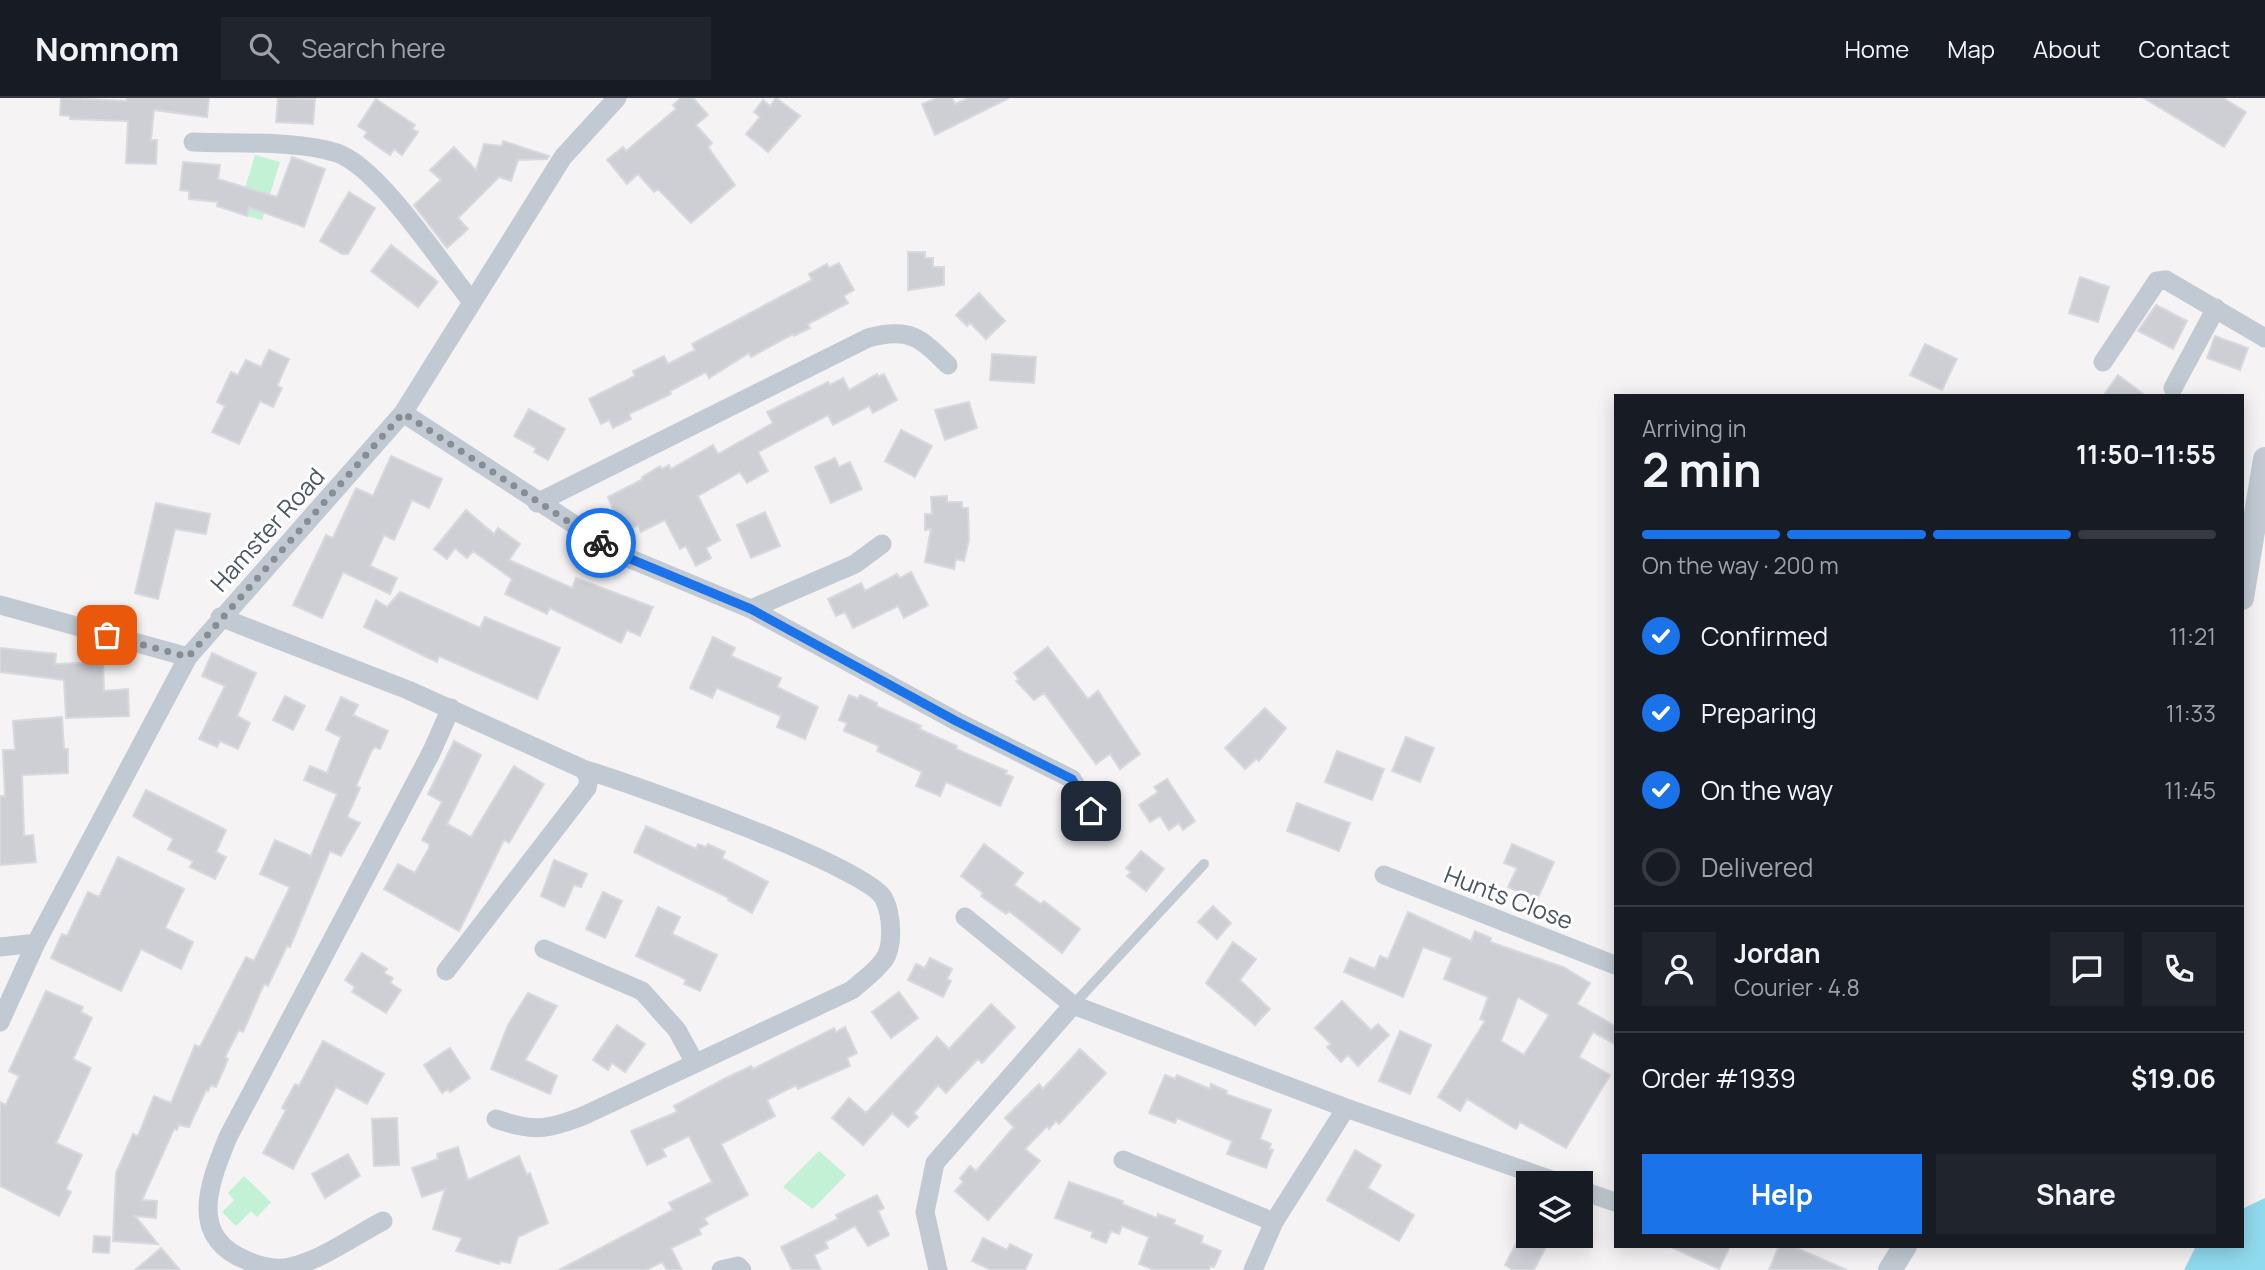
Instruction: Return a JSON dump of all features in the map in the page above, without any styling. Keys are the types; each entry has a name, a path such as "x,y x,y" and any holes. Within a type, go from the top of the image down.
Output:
{"street":[{"name":"Hamster Road","path":"0,1022 36,943 188,657 220,617 403,413 563,157 617,98"},
{"path":"193,142 309,148 339,153 352,160 373,178 472,302"},
{"path":"2103,362 2157,281 2166,280 2265,338"},
{"path":"2173,388 2216,308"},
{"path":"537,503 868,338 902,333 923,339 948,365"},
{"path":"403,413 537,503 621,555 751,609 956,721 1072,779 1091,811"},
{"path":"2244,574 2248,527 2265,459"},
{"path":"751,609 855,564 882,544"},
{"path":"0,605 188,657"},
{"path":"220,617 451,708 583,769 718,817 844,869 866,881 884,898 891,927 885,959 852,990 551,1129 523,1128 496,1119"},
{"path":"383,1221 298,1265 264,1267 233,1254 214,1235 208,1222 207,1193 228,1137 431,753 451,708"},
{"path":"446,971 587,788 589,778 583,769"},
{"name":"Hunts Close","path":"1384,875 1614,965"},
{"path":"965,917 1073,1004 1346,1108 1526,1171"},
{"path":"0,947 36,943"},
{"path":"544,949 642,991 677,1030 695,1063"},
{"path":"938,1270 925,1212 935,1163 1073,1004"},
{"path":"1252,1270 1274,1222 1346,1108"},
{"path":"1123,1160 1274,1222"},
{"path":"1593,1194 1614,1202"},
{"path":"1890,1270 1904,1248"},
{"path":"722,1270 738,1266 742,1270"}],"lane":[{"path":"1073,1004 1204,864"}],"green space":[{"path":"255,155 280,162 262,220 247,216 254,191 245,188"},
{"path":"819,1151 846,1175 813,1209 783,1187"},
{"path":"244,1176 271,1202 257,1217 251,1211 236,1226 222,1212 234,1200 228,1193"}],"water":[{"path":"2265,1198 2265,1270 2184,1270 2195,1248 2244,1248 2244,1208"}],"building":[{"path":"61,98 126,101 127,98 209,98 207,117 154,110 151,140 157,140 156,164 126,163 128,121 70,119 70,116 60,115"},
{"path":"278,98 315,99 313,124 276,122"},
{"path":"681,98 693,98 708,115 696,125 712,143 708,147 735,185 691,223 658,189 654,192 638,174 627,184 607,160 623,147 626,151 676,109 673,105"},
{"path":"776,98 800,116 768,152 746,134 760,117 754,112 763,100 770,106"},
{"path":"937,98 952,98 955,104 969,98 1009,98 935,135 922,104"},
{"path":"2144,98 2223,98 2246,112 2224,147"},
{"path":"376,99 415,125 412,129 418,132 402,155 394,149 390,155 364,137 367,132 358,126"},
{"path":"503,141 549,156 547,159 518,160 511,181 499,177 458,218 468,229 447,248 414,205 441,180 430,170 454,147 476,170 484,144 502,146"},
{"path":"292,157 325,169 304,227 249,207 247,216 217,206 218,202 189,199 189,191 180,190 183,162 220,165 218,179 277,197"},
{"path":"349,192 375,208 348,254 342,254 320,241"},
{"path":"391,245 438,282 418,307 371,271"},
{"path":"908,252 925,252 925,258 933,258 933,267 944,267 944,285 908,290"},
{"path":"839,263 854,290 844,296 848,303 808,324 810,328 794,336 793,334 751,357 749,353 709,378 706,372 670,391 671,394 629,414 631,419 613,428 609,420 601,424 589,399 635,376 633,371 664,356 668,364 695,350 692,344 812,280 809,274 827,264 829,268"},
{"path":"2080,277 2109,287 2098,322 2069,313"},
{"path":"979,293 1005,321 986,339 970,323 967,326 956,315"},
{"path":"2156,305 2187,321 2173,349 2138,331"},
{"path":"2215,336 2248,348 2240,370 2207,358"},
{"path":"1925,344 1957,359 1942,390 1910,375"},
{"path":"269,350 289,359 277,386 282,388 273,407 260,401 239,444 212,432 225,406 217,402 231,372 238,375 246,360 261,367"},
{"path":"992,354 1036,357 1034,383 990,380"},
{"path":"877,374 878,377 884,374 897,400 873,413 869,406 833,425 828,415 758,452 768,471 747,483 740,472 698,496 720,540 706,548 711,558 696,566 686,546 680,549 665,520 641,532 638,525 622,533 608,497 643,479 642,477 660,466 662,469 669,465 671,469 713,445 718,454 773,423 767,412 828,382 830,385 843,378 849,390"},
{"path":"2118,375 2143,394 2104,394"},
{"path":"969,402 977,428 945,440 935,410"},
{"path":"529,409 565,429 548,460 534,452 536,448 514,436"},
{"path":"901,430 932,446 915,477 885,461"},
{"path":"391,456 442,479 429,508 412,500 394,540 384,535 370,566 397,578 390,594 343,572 322,618 293,605 326,535 333,538 356,488 373,496"},
{"path":"835,458 839,467 850,462 862,489 831,503 815,467"},
{"path":"947,496 947,502 962,502 962,508 968,508 969,540 964,561 956,559 954,569 925,562 931,529 925,530 925,514 932,514 931,497"},
{"path":"156,503 210,514 206,534 175,529 158,599 135,593"},
{"path":"466,510 494,534 498,528 520,544 509,560 572,588 576,578 653,607 640,636 627,630 621,643 550,608 547,614 505,594 512,579 473,551 467,558 455,548 447,559 434,549"},
{"path":"765,512 780,546 751,558 737,525"},
{"path":"911,572 928,605 904,618 898,606 853,628 845,612 836,616 828,599 861,583 865,591 897,574 900,578"},
{"path":"400,592 480,628 485,617 560,648 537,699 439,656 437,662 364,627 376,600 387,607"},
{"path":"713,637 735,648 731,656 781,678 777,687 818,707 805,739 777,727 781,716 717,688 712,698 690,688"},
{"path":"1048,647 1088,699 1098,691 1140,754 1120,769 1110,754 1096,764 1044,693 1034,700 1016,681 1019,679 1014,673"},
{"path":"0,648 56,654 55,664 103,662 104,691 128,689 129,716 66,718 64,680 0,672"},
{"path":"212,653 256,673 237,716 250,723 238,749 220,741 217,747 199,739 225,686 202,676"},
{"path":"849,695 858,699 860,695 877,703 876,706 957,746 956,749 1007,771 1005,774 1013,777 1000,806 946,782 940,796 916,786 922,772 877,751 879,746 844,731 847,723 839,720"},
{"path":"285,696 305,706 293,730 273,720"},
{"path":"341,697 358,705 353,715 388,731 380,749 375,747 372,750 356,786 360,788 347,817 360,823 341,856 330,851 290,947 287,946 268,986 264,984 243,1032 239,1030 225,1057 228,1059 216,1087 211,1085 208,1091 206,1090 189,1127 179,1125 177,1130 174,1129 142,1200 157,1201 156,1218 135,1216 158,1244 113,1241 116,1173 133,1134 138,1136 154,1096 171,1103 195,1045 200,1047 246,957 254,961 290,887 260,874 275,840 311,856 337,794 304,780 310,766 327,773 341,737 326,730"},
{"path":"1265,708 1286,728 1259,761 1256,759 1245,769 1225,748"},
{"path":"62,717 64,749 68,749 68,773 22,775 24,836 33,835 36,862 0,865 0,796 5,796 3,750 15,750 13,721"},
{"path":"1406,737 1434,748 1420,782 1392,771"},
{"path":"454,741 481,755 447,824 471,837 514,766 544,784 509,843 504,840 459,931 384,889 398,864 415,873 429,848 429,844 422,840 442,802 428,794"},
{"path":"1337,751 1384,769 1372,800 1325,782"},
{"path":"1167,779 1195,821 1183,830 1179,823 1169,830 1160,816 1150,822 1139,805 1158,792 1154,787"},
{"path":"146,790 226,830 216,852 226,857 215,879 190,867 193,861 168,849 173,839 133,816"},
{"path":"1297,803 1350,823 1339,851 1287,831"},
{"path":"646,826 696,849 698,844 706,847 708,844 725,852 722,858 768,882 752,913 728,900 729,898 634,852"},
{"path":"984,844 1023,873 1014,885 1041,904 1044,901 1080,929 1062,953 1009,911 1006,914 981,896 983,893 961,876"},
{"path":"1512,844 1554,862 1537,900 1508,887 1517,868 1504,863"},
{"path":"1141,851 1164,869 1146,891 1127,876 1131,872 1126,868"},
{"path":"118,857 184,889 165,928 193,942 181,969 141,949 121,991 51,958 62,934 67,936 88,892 99,897"},
{"path":"554,860 587,874 581,887 574,885 564,907 541,896"},
{"path":"603,892 622,901 605,938 586,929"},
{"path":"1213,906 1231,923 1217,939 1198,922"},
{"path":"658,907 680,917 672,934 717,955 700,991 684,984 686,980 677,975 636,956"},
{"path":"1408,912 1471,941 1475,931 1491,938 1490,942 1563,967 1590,983 1577,1004 1614,1025 1614,1043 1593,1032 1579,1057 1610,1075 1566,1148 1520,1122 1516,1129 1467,1099 1460,1111 1438,1097 1485,1021 1480,1019 1488,997 1444,979 1452,958 1423,947 1403,997 1344,972 1350,958 1375,969 1380,956 1388,959","holes":["1518,997 1549,1015 1524,1055 1501,1041"]},
{"path":"1233,942 1256,959 1240,980 1270,1009 1255,1025 1206,983"},
{"path":"362,953 387,969 384,973 393,978 390,983 401,990 386,1013 352,992 355,987 345,980"},
{"path":"930,958 952,969 947,979 951,981 943,997 908,980 916,964 925,968"},
{"path":"46,991 83,1007 81,1012 92,1018 73,1059 91,1068 56,1143 82,1155 66,1189 71,1192 59,1216 0,1186 0,1102 6,1105 19,1076 9,1071"},
{"path":"899,992 918,1018 891,1038 872,1012"},
{"path":"528,993 557,1006 525,1060 557,1076 550,1094 491,1069 508,1025"},
{"path":"1342,1001 1371,1030 1378,1024 1389,1035 1358,1066 1348,1055 1341,1062 1327,1047 1331,1044 1315,1028"},
{"path":"991,1004 1015,1027 982,1063 978,1059 946,1093 938,1085 914,1113 918,1117 908,1127 892,1113 863,1145 832,1118 849,1098 866,1113 937,1037 949,1049"},
{"path":"617,1025 645,1044 625,1072 612,1063 608,1070 593,1060"},
{"path":"845,1027 857,1053 847,1058 850,1066 798,1089 796,1085 767,1100 775,1116 721,1144 748,1195 704,1218 708,1224 699,1229 701,1234 671,1248 682,1270 667,1270 662,1262 646,1270 559,1270 673,1210 669,1203 712,1182 689,1136 662,1149 666,1156 647,1165 631,1131 677,1112 674,1106 724,1079 751,1066 753,1069 834,1028 836,1032"},
{"path":"1400,1031 1431,1045 1410,1094 1379,1081"},
{"path":"323,1041 384,1074 367,1104 336,1087 293,1169 263,1153 286,1110 282,1108 295,1084 299,1086"},
{"path":"450,1048 470,1078 450,1092 448,1089 442,1093 424,1065"},
{"path":"1080,1049 1106,1073 1059,1124 1056,1121 1049,1129 1047,1126 1025,1149 1040,1161 988,1220 955,1191 963,1182 960,1178 970,1166 976,1171 1014,1127 1005,1118 1039,1084 1043,1089"},
{"path":"1165,1075 1175,1079 1177,1075 1210,1089 1211,1084 1227,1091 1226,1094 1271,1110 1260,1139 1271,1144 1269,1149 1273,1150 1266,1168 1227,1154 1232,1141 1177,1118 1175,1123 1149,1113"},
{"path":"397,1118 399,1165 374,1166 372,1119"},
{"path":"458,1147 468,1180 519,1156 527,1175 530,1173 548,1223 518,1237 510,1263 500,1261 499,1264 456,1251 462,1238 433,1229 445,1189 422,1197 412,1168 438,1159 437,1154"},
{"path":"1355,1150 1381,1165 1368,1188 1414,1215 1399,1241 1327,1200"},
{"path":"348,1154 360,1176 325,1198 312,1174"},
{"path":"1069,1182 1123,1201 1122,1204 1157,1218 1158,1214 1175,1220 1173,1224 1203,1236 1201,1243 1221,1251 1214,1267 1210,1266 1209,1270 1155,1270 1139,1264 1149,1237 1122,1226 1119,1234 1111,1231 1106,1243 1091,1237 1093,1232 1055,1218"},
{"path":"877,1195 884,1208 878,1211 889,1235 868,1246 855,1226 825,1242 828,1248 814,1255 821,1270 792,1270 781,1247 838,1219 836,1215"},
{"path":"94,1236 110,1237 109,1253 93,1252"},
{"path":"983,1238 1007,1250 1010,1244 1032,1255 1025,1270 991,1270 972,1261"},
{"path":"1516,1244 1516,1248 1545,1248 1534,1270 1513,1270 1505,1265"},
{"path":"161,1248 180,1270 135,1270"},
{"path":"1673,1248 1729,1248 1719,1269"},
{"path":"1778,1248 1797,1248 1847,1270 1769,1270"}],"way so far":[{"path":"107,635 188,657 220,617 403,413 601,543"}],"route":[{"path":"601,543 621,555 751,609 956,721 1072,779 1091,811"}]}
